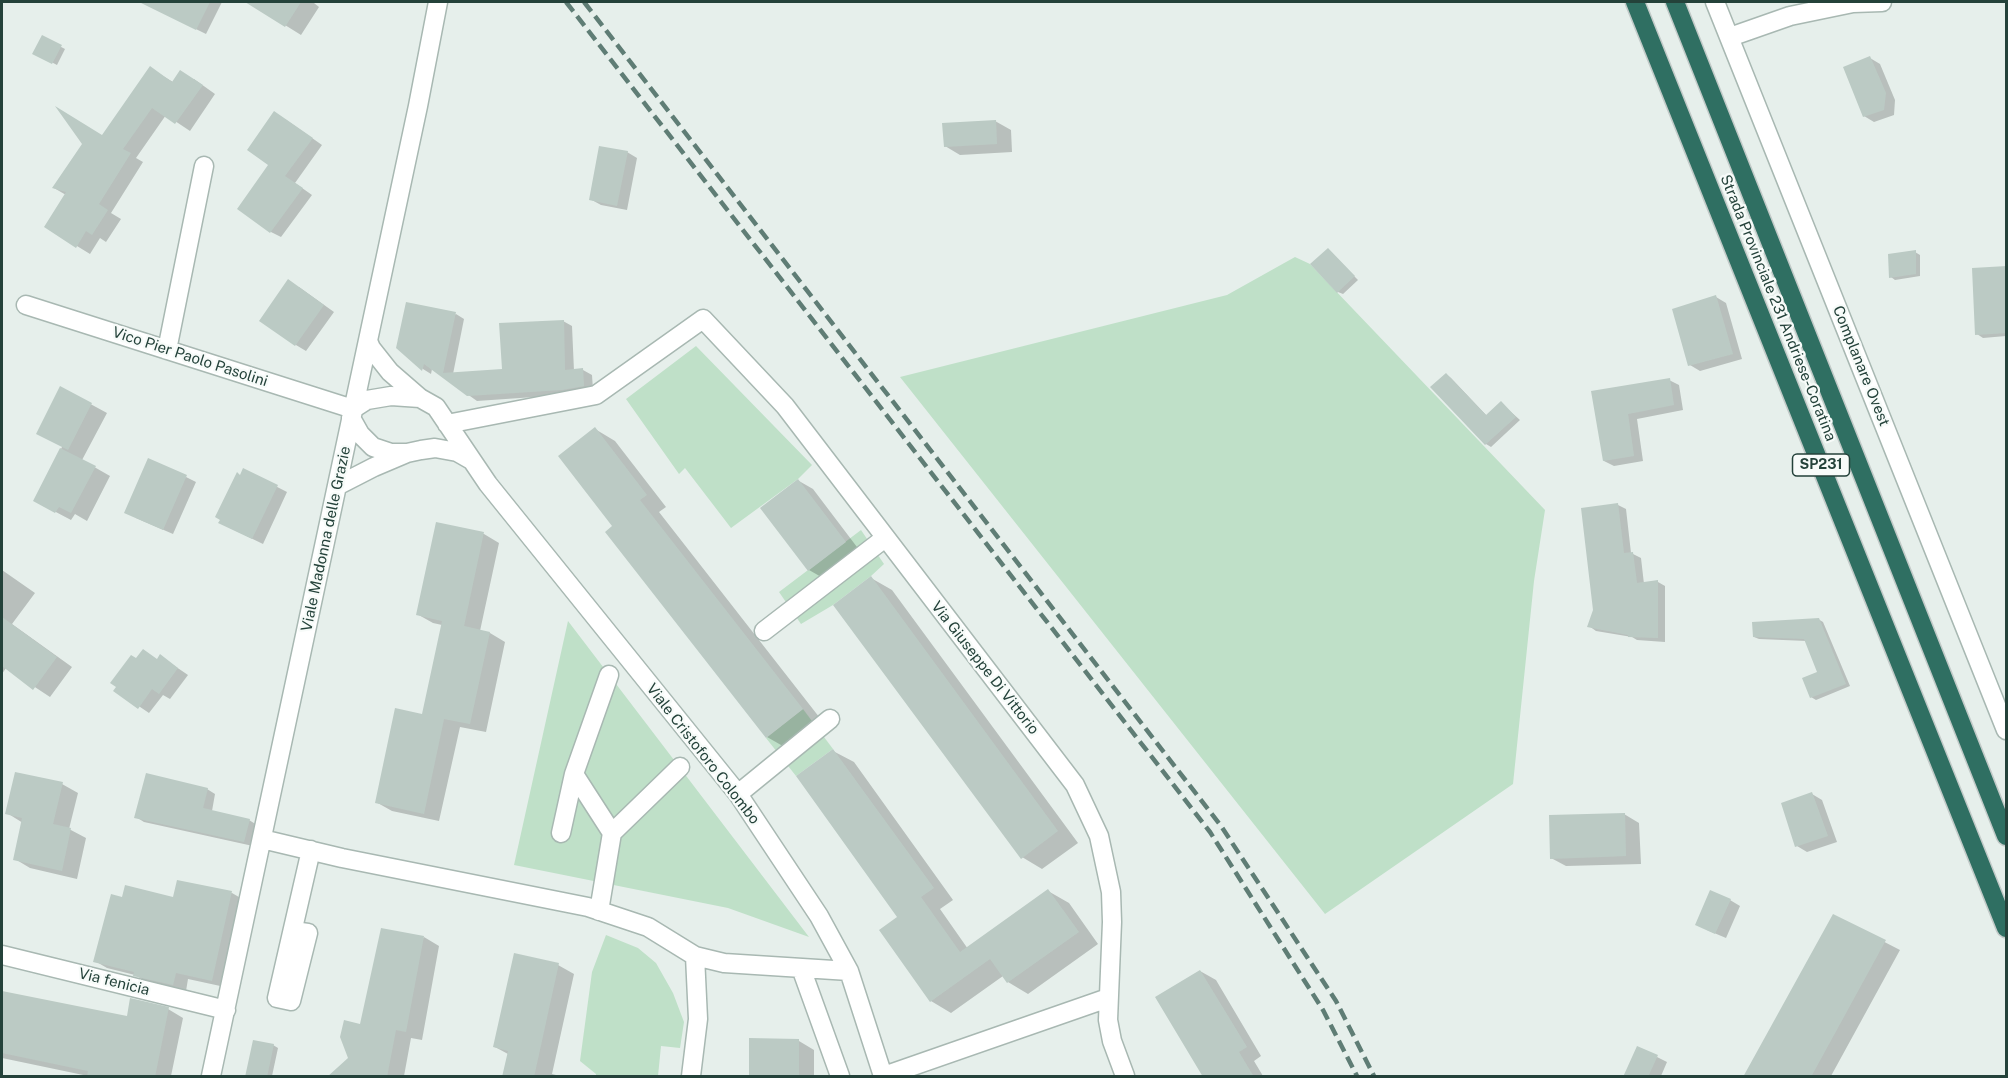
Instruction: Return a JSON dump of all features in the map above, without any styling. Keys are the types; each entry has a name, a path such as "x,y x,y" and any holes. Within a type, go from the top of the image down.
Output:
{"highway":[{"name":"Strada Provinciale 231 Andriese-Coratina","path":"1635,2 2007,928"},
{"name":"Strada Provinciale 231 Andriese-Coratina","path":"1674,2 2007,836"}],"street":[{"path":"423,2 433,26"},
{"name":"Viale Madonna delle Grazie","path":"212,1077 438,2"},
{"name":"Complanare Ovest","path":"1715,2 2007,730"},
{"path":"1730,37 1790,16 1853,3 1882,2"},
{"path":"167,350 204,166"},
{"name":"Vico Pier Paolo Pasolini","path":"26,305 167,350 352,414"},
{"name":"Via Giuseppe Di Vittorio","path":"447,424 596,395 703,319 785,406 1075,785 1099,837 1111,892 1108,1020 1112,1041 1125,1077"},
{"name":"Viale Cristoforo Colombo","path":"368,340 371,348 390,372 420,398 436,407 488,484 738,794 819,916 849,971 884,1077"},
{"path":"420,398 391,396 367,400 352,414 360,434 373,447 391,453 407,453 435,448 457,452 472,461"},
{"path":"337,486 407,453"},
{"path":"764,631 885,538"},
{"path":"561,833 574,774 609,675"},
{"path":"738,794 830,719"},
{"path":"599,911 612,833 680,767"},
{"path":"574,774 612,833"},
{"path":"262,839 342,858 599,911 648,927 695,957 724,963 849,971"},
{"path":"293,931 311,850"},
{"name":"Via fenicia","path":"2,954 226,1010"},
{"path":"691,1077 698,1019 695,957"},
{"path":"801,968 840,1077"},
{"path":"884,1077 1108,998"}],"green space":[{"path":"1295,257 1310,264 1545,510 1534,581 1513,784 1325,914 900,377 1227,295"},
{"path":"696,346 812,465 798,479 731,528 685,468 679,474 626,399"},
{"path":"861,530 884,564 833,605 801,624 779,592"},
{"path":"568,621 809,937 728,908 514,865"},
{"path":"803,709 833,749 796,776 766,738"},
{"path":"606,935 638,948 656,963 673,993 684,1022 680,1048 661,1046 658,1076 596,1076 580,1061 592,972"}],"building":[{"path":"139,2 210,2 196,30"},
{"path":"245,2 301,2 285,27"},
{"path":"42,35 62,45 52,64 32,54"},
{"path":"1870,56 1886,93 1884,110 1863,117 1843,67"},
{"path":"150,66 172,82 180,70 203,85 175,124 152,108 123,149 131,153 99,204 108,210 92,235 86,231 76,248 44,227 66,192 52,188 82,144 55,106 102,135"},
{"path":"274,111 313,138 285,176 303,188 270,233 237,209 268,165 247,150"},
{"path":"996,120 997,144 944,147 942,123"},
{"path":"599,146 628,151 617,206 589,200"},
{"path":"1328,248 1355,276 1337,293 1310,264"},
{"path":"1916,250 1916,274 1889,278 1888,254"},
{"path":"2007,266 2007,333 1975,335 1972,268"},
{"path":"288,279 324,305 295,346 259,321"},
{"path":"1716,295 1733,354 1688,366 1672,309"},
{"path":"406,302 456,312 443,373 502,369 499,323 564,320 565,370 583,368 584,386 562,390 467,396 424,364 422,371 396,348"},
{"path":"1446,373 1486,415 1501,401 1516,417 1485,445 1430,387"},
{"path":"1670,378 1674,405 1628,414 1634,456 1603,461 1591,391"},
{"path":"60,386 92,403 68,450 36,434"},
{"path":"595,427 647,495 640,500 803,709 766,738 605,532 612,526 558,456"},
{"path":"60,448 96,466 71,513 59,507 55,513 33,501"},
{"path":"148,458 187,475 163,530 124,513"},
{"path":"243,468 278,485 252,539 218,523 220,520 215,517 237,472 240,475"},
{"path":"798,479 846,542 808,571 760,508"},
{"path":"1618,503 1624,553 1633,552 1637,583 1658,580 1658,638 1628,637 1628,635 1587,627 1593,610 1581,508"},
{"path":"436,522 484,532 464,626 490,632 470,724 444,719 424,814 375,803 395,708 422,714 442,621 416,615"},
{"path":"871,576 1058,831 1021,859 833,605"},
{"path":"2,617 57,657 33,690 2,666"},
{"path":"1819,618 1846,684 1810,698 1802,678 1817,672 1804,639 1753,637 1752,622"},
{"path":"143,649 157,659 160,654 178,668 159,694 152,689 138,709 113,691 116,687 110,683 131,655 136,658"},
{"path":"833,749 934,888 921,897 960,952 1048,889 1079,932 1007,983 990,959 930,1002 879,930 897,917 796,776"},
{"path":"15,772 63,782 53,824 71,828 62,871 13,860 22,818 5,814"},
{"path":"146,773 208,788 203,808 250,819 244,842 134,818"},
{"path":"1812,792 1828,836 1795,847 1781,803"},
{"path":"1625,813 1626,856 1550,859 1549,815"},
{"path":"177,880 232,891 212,981 176,973 173,985 133,976 134,972 93,962 111,894 122,897 125,885 173,897"},
{"path":"1710,890 1731,899 1715,934 1695,925"},
{"path":"1833,914 1886,940 1811,1077 1743,1077"},
{"path":"381,928 424,936 406,1032 396,1030 387,1077 327,1077 348,1058 340,1037 344,1020 360,1024"},
{"path":"514,953 559,963 534,1077 502,1077 508,1051 493,1047"},
{"path":"1200,970 1247,1047 1239,1052 1254,1077 1203,1077 1155,997"},
{"path":"2,991 127,1016 130,998 169,1007 155,1077 87,1077 88,1071 2,1053"},
{"path":"749,1038 799,1039 799,1077 749,1077"},
{"path":"253,1040 274,1044 267,1077 245,1077"},
{"path":"1637,1046 1658,1055 1648,1077 1623,1077"}],"railway":[{"path":"566,2 1210,832 1323,1010 1357,1076"},
{"path":"584,2 1221,826 1336,1001 1374,1076"}]}
